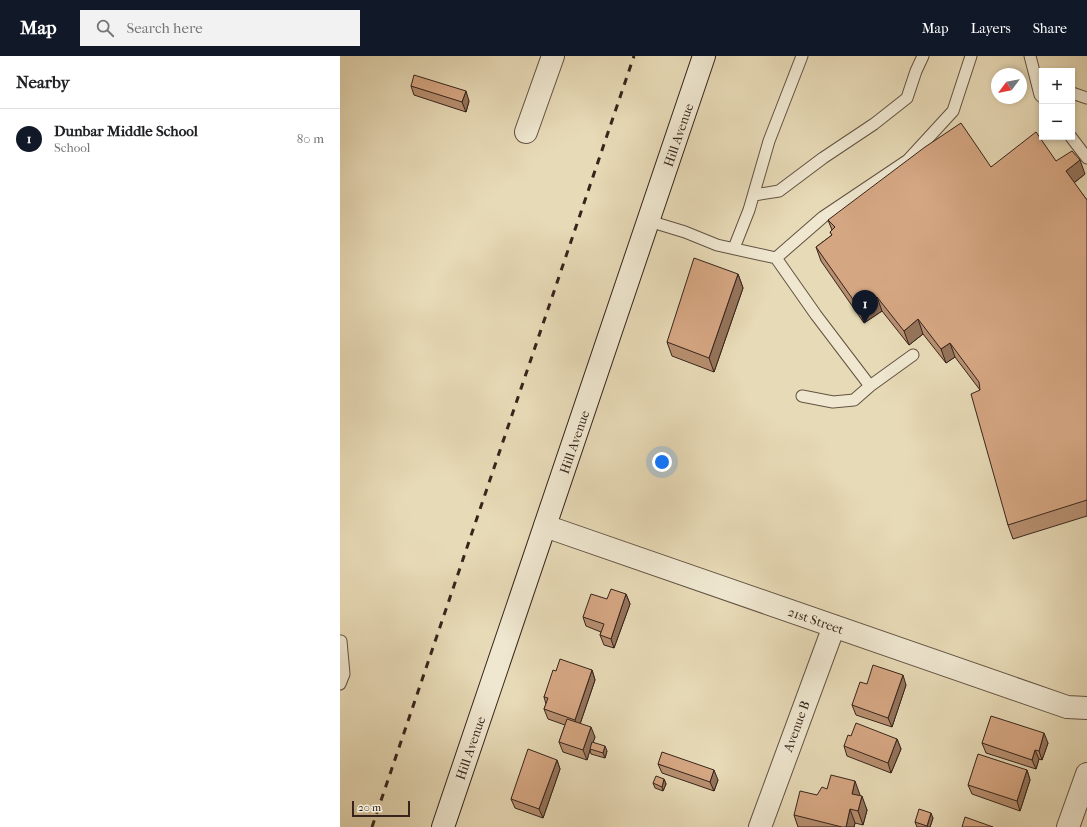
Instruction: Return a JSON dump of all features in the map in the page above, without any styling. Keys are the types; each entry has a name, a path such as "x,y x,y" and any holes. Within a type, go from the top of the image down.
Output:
{"street":[{"path":"526,132 553,56"},
{"name":"Hill Avenue","path":"443,827 704,56"},
{"name":"21st Street","path":"545,526 1067,707 1087,708"},
{"name":"Avenue B","path":"760,827 834,626"},
{"path":"1068,827 1087,774"}],"lane":[{"path":"734,248 754,195 769,141 802,56"},
{"path":"754,195 779,191 823,158 874,124 907,98 916,71 923,56"},
{"path":"1030,56 1039,91"},
{"path":"776,258 823,216 908,160 954,111 969,57"},
{"path":"1075,94 1087,98"},
{"path":"1073,140 1087,158"},
{"path":"648,221 685,232 717,245 776,258 870,386"},
{"path":"802,396 833,402 854,400 870,386 913,355"},
{"path":"340,641 344,674 340,684"}],"building":[{"path":"414,75 466,91 462,102 411,86"},
{"path":"961,123 991,167 1036,132 1039,136 1039,140 1042,140 1056,161 1072,151 1080,160 1066,171 1087,200 1087,500 1008,525 971,394 980,390 979,382 950,343 941,349 918,319 904,331 877,297 859,308 816,247 832,235 830,232 835,227 828,220 925,147"},
{"path":"694,258 738,274 709,358 667,342"},
{"path":"611,589 626,594 611,639 600,635 604,624 583,617 591,594 607,599"},
{"path":"560,659 592,670 575,720 544,709 548,698 544,697 553,670 556,671"},
{"path":"873,665 903,675 888,718 852,705 860,682 867,684"},
{"path":"991,716 1044,733 1039,751 1035,750 1032,760 982,743"},
{"path":"567,719 591,727 583,750 559,742"},
{"path":"856,723 897,739 888,763 844,746 848,735 851,736"},
{"path":"592,742 605,746 603,753 590,749"},
{"path":"528,749 557,760 539,809 511,799"},
{"path":"662,752 714,770 710,782 658,764"},
{"path":"978,754 1027,770 1017,801 968,785"},
{"path":"831,775 855,781 852,794 862,796 858,811 850,809 846,827 794,815 800,791 817,795 822,787 827,789"},
{"path":"656,776 664,779 662,787 653,783"},
{"path":"919,809 931,813 927,826 915,822"},
{"path":"965,817 993,827 962,827"}],"railway":[{"path":"372,827 634,56"}],"place":[{"name":"Dunbar Middle School","path":"865,323"}]}
